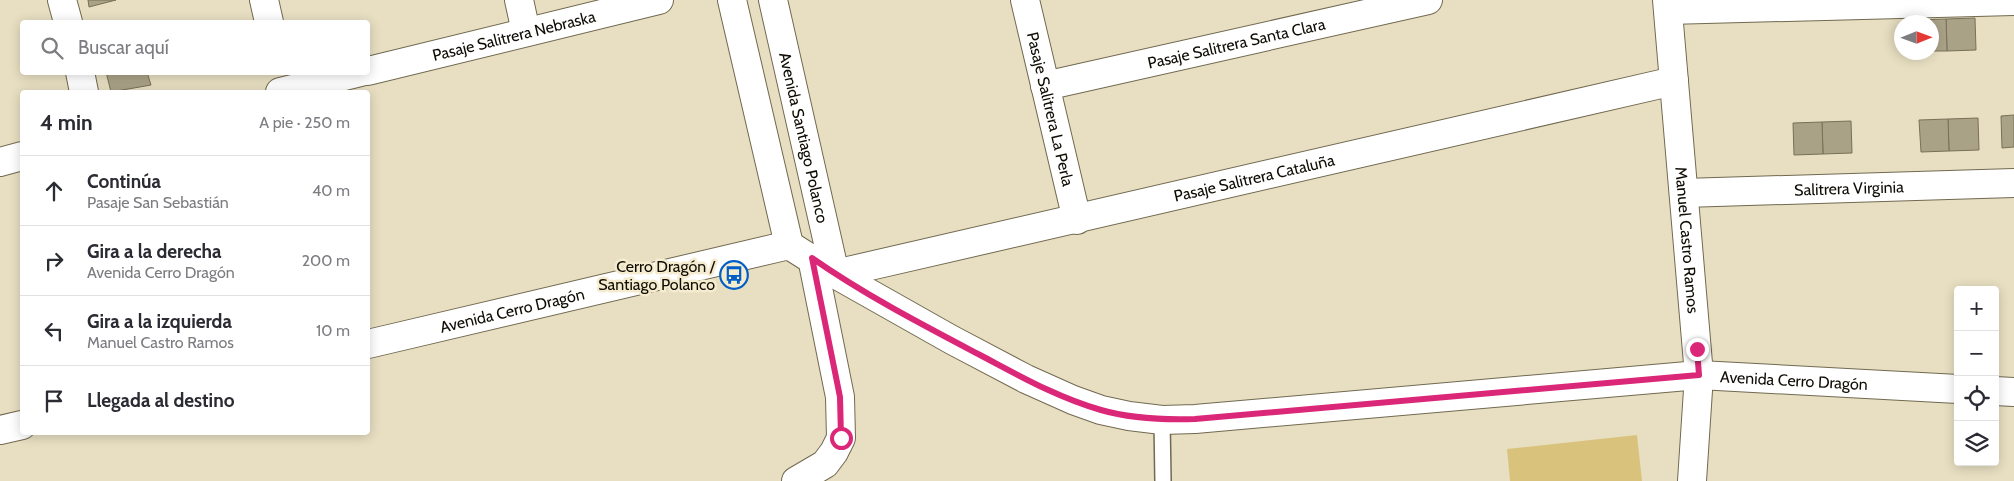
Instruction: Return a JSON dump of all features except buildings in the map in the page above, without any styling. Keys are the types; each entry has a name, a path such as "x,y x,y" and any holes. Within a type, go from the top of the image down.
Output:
{"street":[{"path":"62,0 67,20"},
{"path":"264,0 269,20"},
{"path":"518,0 526,32"},
{"name":"Pasaje Salitrera Nebraska","path":"370,71 659,0"},
{"path":"732,0 840,397 841,438 834,452 825,464 796,481"},
{"name":"Avenida Santiago Polanco","path":"773,0 835,274"},
{"name":"Pasaje Salitrera La Perla","path":"1025,0 1077,220"},
{"name":"Pasaje Salitrera Santa Clara","path":"1045,86 1428,0"},
{"path":"1668,5 2014,1"},
{"name":"Manuel Castro Ramos","path":"1668,5 1699,375 1692,481"},
{"path":"81,75 84,90"},
{"path":"282,85 344,75"},
{"name":"Pasaje Salitrera Cataluña","path":"835,274 1077,220 1674,81"},
{"path":"0,162 20,157"},
{"name":"Salitrera Virginia","path":"1684,193 2014,182"},
{"name":"Avenida Cerro Dragón","path":"370,344 801,251 835,274 952,340 1065,397 1101,410 1162,420 1699,375 1954,389"},
{"path":"1999,391 2014,392"},
{"path":"0,430 20,425"}],"lane":[{"path":"1162,420 1163,481"}],"shaded area":[{"path":"1637,435 1642,481 1510,481 1507,449"}],"place":[{"name":"Cerro Dragón / Santiago Polanco","path":"734,275"}],"route":[{"path":"841,438 840,397 812,258 835,274 892,307 1026,379 1101,410 1162,420 1195,419 1699,375 1697,349"}]}
